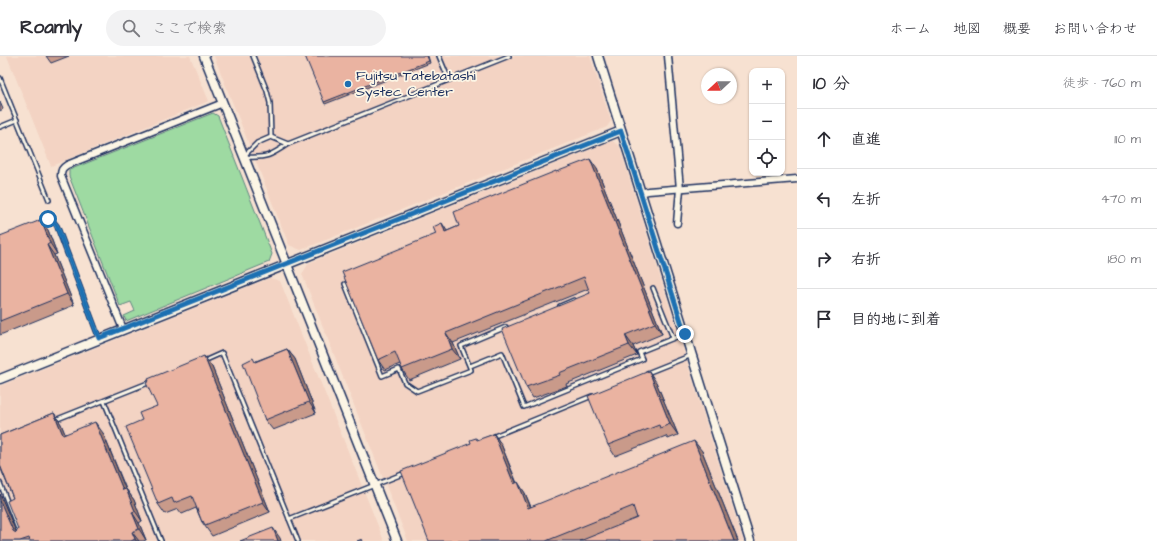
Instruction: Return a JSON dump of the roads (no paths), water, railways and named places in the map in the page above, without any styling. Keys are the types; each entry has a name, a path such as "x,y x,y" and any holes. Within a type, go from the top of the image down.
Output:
{"street":[{"path":"204,56 396,541"},
{"path":"598,56 750,541"},
{"path":"668,56 680,189 677,223"},
{"path":"123,329 61,176 61,171 63,167 223,103"},
{"path":"0,379 99,338 621,131"},
{"path":"640,193 648,191 797,180"}],"lane":[{"path":"253,56 267,91 270,103 271,137"},
{"path":"439,56 449,80"},
{"path":"244,157 264,158 288,144 509,56"},
{"path":"0,78 49,200"},
{"path":"0,127 17,120"},
{"path":"244,157 257,143 271,137 288,144"},
{"path":"34,224 48,219 53,221 57,226 99,338"},
{"path":"345,284 382,376 399,369 405,383 417,392 471,370 462,346 511,326"},
{"path":"653,288 673,338"},
{"path":"553,308 574,300"},
{"path":"470,366 502,353 524,407 642,359 639,352 685,334"},
{"path":"200,362 222,353 298,541"},
{"path":"640,376 692,355"},
{"path":"49,423 156,380"},
{"path":"486,440 596,394"},
{"path":"104,401 161,541"},
{"path":"289,520 406,473"},
{"path":"0,484 20,534"}],"place":[{"name":"Fujitsu Tatebatashi Systec Center","path":"348,84"}]}
